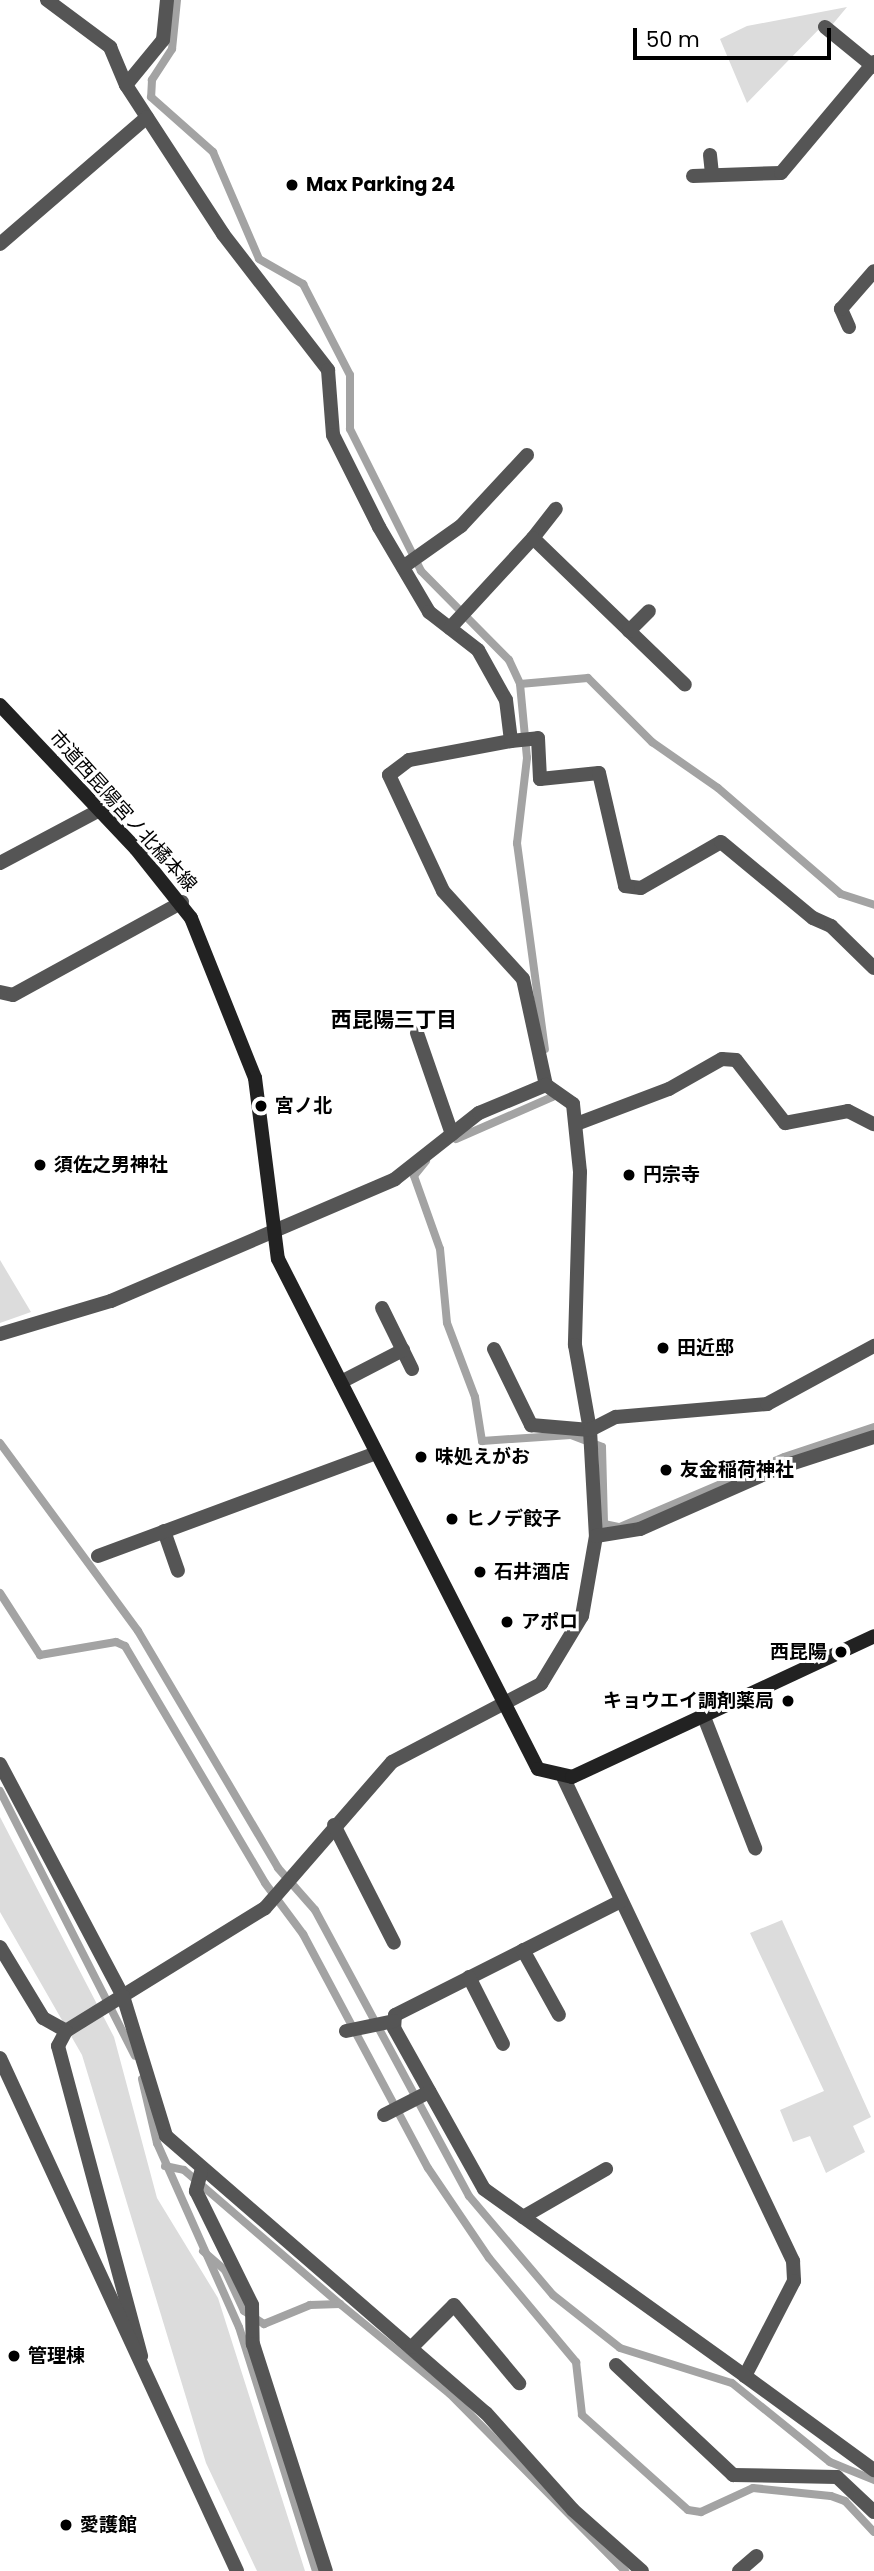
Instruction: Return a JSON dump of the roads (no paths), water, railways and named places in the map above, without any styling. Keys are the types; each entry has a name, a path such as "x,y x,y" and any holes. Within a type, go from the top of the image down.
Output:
{"street":[{"path":"47,0 110,47 126,85 223,234 328,370 332,435 406,564 429,612 478,650 506,700 511,741"},
{"path":"126,85 163,40 167,0"},
{"path":"693,176 781,173 873,65 825,27"},
{"path":"0,244 147,117"},
{"path":"710,155 712,176"},
{"path":"849,327 841,309 874,271"},
{"path":"406,564 461,526 527,455"},
{"path":"450,628 533,538 556,509"},
{"path":"533,538 685,685"},
{"path":"629,631 649,611"},
{"name":"市道西昆陽宮ノ北橘本線","path":"0,705 6,720 98,811 182,902 255,1078 270,1234"},
{"path":"546,1085 523,979 443,891 389,775 409,760 538,738 540,779 599,773 625,886 641,888 721,842 831,926 874,968"},
{"path":"0,863 98,811"},
{"path":"0,992 13,995 182,902"},
{"path":"417,1033 452,1134"},
{"path":"579,1123 668,1089 722,1059 736,1060 785,1124 848,1111 874,1124"},
{"path":"0,1334 111,1301 395,1179 479,1113 546,1085 566,1094 579,1123 575,1345 590,1430 596,1536 582,1616 541,1684 392,1762 294,1868 265,1908 66,2031 58,2046 143,2372"},
{"path":"270,1234 376,1453 538,1769 564,1779 793,2260 794,2281 745,2376"},
{"path":"383,1308 412,1369"},
{"path":"494,1349 531,1425 590,1430 616,1417 767,1404 874,1346"},
{"path":"341,1382 403,1350"},
{"path":"596,1536 640,1529 778,1468 874,1437"},
{"path":"98,1556 376,1453"},
{"path":"164,1531 178,1570"},
{"path":"564,1779 705,1717 874,1636"},
{"path":"705,1717 755,1848"},
{"path":"0,1764 121,1998 166,2136 199,2181 252,2309 251,2326 326,2571"},
{"path":"334,1825 394,1943"},
{"path":"621,1901 395,2015 394,2021 425,2094 474,2177 523,2217 745,2376 869,2469 856,2491"},
{"path":"0,1947 43,2018 66,2031"},
{"path":"523,1950 559,2015"},
{"path":"469,1977 503,2044"},
{"path":"346,2031 394,2021"},
{"path":"0,2058 237,2571"},
{"path":"384,2115 425,2094"},
{"path":"523,2217 606,2169"},
{"path":"199,2181 412,2347 642,2571"},
{"path":"412,2347 454,2305 519,2383"},
{"path":"616,2365 733,2475 837,2477 856,2491 874,2512"},
{"path":"739,2571 755,2556"}],"waterway":[{"path":"177,0 172,49 152,80 151,97 213,152 259,259 303,284 350,375 350,429 421,571 509,660 520,684 588,678 652,742 718,788 841,894 874,905"},
{"path":"520,684 527,758 517,843 545,1049"},
{"path":"456,1139 552,1097 551,1090"},
{"path":"426,1161 414,1176 440,1249 447,1323 475,1397 482,1441 571,1435 602,1447 604,1524 620,1527 784,1457 874,1427"},
{"path":"0,1443 138,1631 278,1868 315,1910 469,2196 553,2295 620,2348 732,2383 830,2462 874,2480"},
{"path":"0,1593 40,1655 116,1642 125,1646 265,1883 303,1934 428,2168 489,2258 576,2362 582,2415 688,2510 701,2512 753,2488 831,2496 845,2501 874,2532"},
{"path":"0,1791 135,2056"},
{"path":"142,2079 157,2143 239,2327 316,2571"},
{"path":"165,2166 184,2170 340,2304"},
{"path":"203,2251 225,2270 244,2311 264,2324 310,2305 340,2304 450,2394 625,2571"}],"place":[{"name":"Max Parking 24","path":"292,185"},
{"name":"宮ノ北","path":"261,1106"},
{"name":"須佐之男神社","path":"40,1165"},
{"name":"円宗寺","path":"629,1175"},
{"name":"田近邸","path":"663,1348"},
{"name":"味処えがお","path":"421,1457"},
{"name":"友金稲荷神社","path":"666,1470"},
{"name":"ヒノデ餃子","path":"452,1519"},
{"name":"石井酒店","path":"480,1572"},
{"name":"アポロ","path":"507,1622"},
{"name":"西昆陽","path":"841,1652"},
{"name":"キョウエイ調剤薬局","path":"788,1701"},
{"name":"管理棟","path":"14,2356"},
{"name":"愛護館","path":"66,2525"}],"district":[{"name":"西昆陽三丁目","path":"394,1020"}]}
